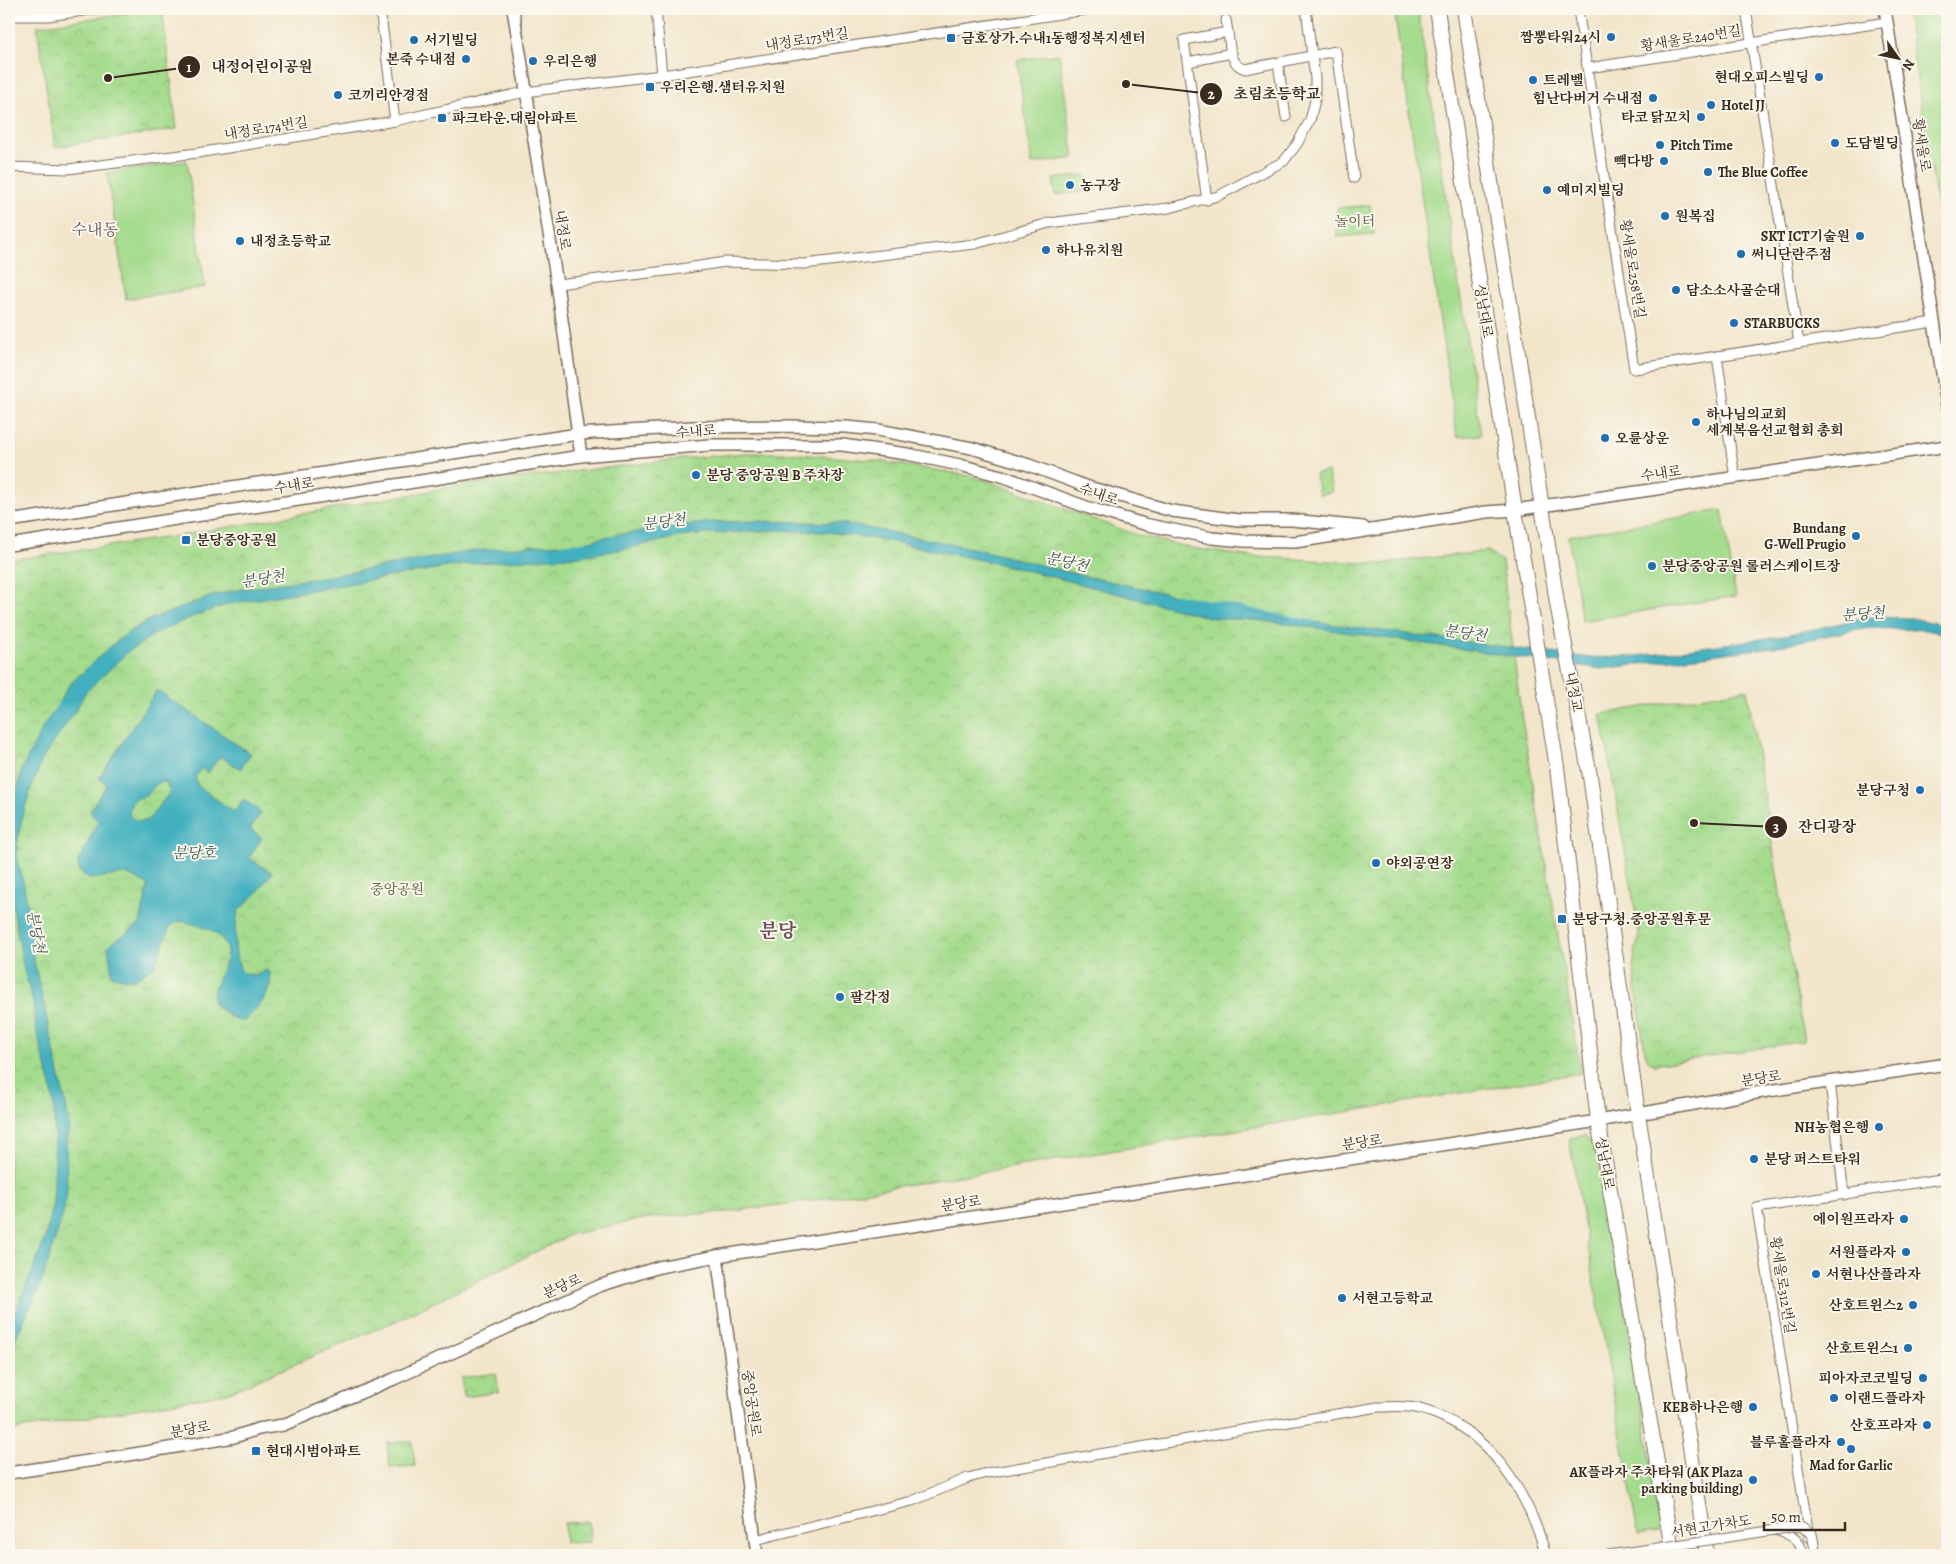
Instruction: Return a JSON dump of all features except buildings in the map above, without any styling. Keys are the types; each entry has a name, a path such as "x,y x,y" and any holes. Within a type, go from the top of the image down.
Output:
{"main road":[{"name":"내정로","path":"513,9 557,284 582,456"},
{"name":"성남대로","path":"1437,9 1557,767 1598,1121 1673,1555"},
{"name":"성남대로","path":"1464,9 1558,608"},
{"name":"황새울로","path":"1885,9 1947,405"},
{"name":"수내로","path":"9,521 578,434 746,426 846,427 878,430 972,448 1029,465 1100,491 1172,511 1239,520 1292,520 1380,529"},
{"name":"수내로","path":"9,545 582,456 709,445 842,445 899,452 960,465 1034,486 1089,508 1144,524 1212,538 1295,542 1486,512 1515,510 1947,446"},
{"name":"내정교","path":"1558,608 1590,776 1638,1114"},
{"name":"분당로","path":"9,1473 234,1437 258,1429 283,1425 394,1379 599,1286 658,1268 717,1256 1598,1121 1947,1064"},
{"path":"1638,1114 1707,1555"},
{"name":"중앙공원로","path":"717,1256 758,1555"}],"street":[{"path":"9,16 48,16 97,9"},
{"path":"380,9 395,121"},
{"path":"656,9 662,75"},
{"name":"내정로173번길","path":"525,92 662,75 1092,9"},
{"path":"557,284 725,262 804,264 975,244 1049,223 1169,208 1218,196 1284,161 1303,134 1313,111 1315,85 1313,55 1306,9"},
{"name":"황새울로258번길","path":"1578,9 1634,369 1934,322"},
{"path":"1746,9 1799,343"},
{"path":"1226,20 1233,62 1239,67 1245,68 1336,51 1354,178"},
{"name":"황새울로240번길","path":"1588,68 1887,22"},
{"path":"1207,200 1184,40 1228,32"},
{"path":"1188,62 1232,53"},
{"path":"1278,62 1286,117"},
{"name":"내정로174번길","path":"9,167 78,168 197,153 395,121 525,92"},
{"path":"1717,356 1735,478"},
{"path":"1830,1082 1844,1195"},
{"name":"황새울로312번길","path":"1812,1555 1757,1208 1947,1178"},
{"path":"755,1540 912,1501 968,1478 987,1473 1378,1407 1406,1406 1433,1413 1451,1422 1484,1446 1509,1474 1526,1501 1546,1555"},
{"name":"서현고가차도","path":"1608,1555 1797,1526 1804,1527 1812,1534 1816,1555"},
{"path":"1775,1530 1795,1537 1802,1548 1803,1555"}],"green space":[{"path":"162,9 177,129 55,147 37,26"},
{"path":"1394,9 1418,9 1481,435 1457,437"},
{"path":"1906,9 1947,9 1947,268"},
{"path":"1059,54 1074,158 1032,164 1017,60"},
{"path":"187,161 205,287 126,299 107,173"},
{"name":"농구장","path":"1085,175 1087,191 1055,195 1053,179"},
{"name":"놀이터","path":"1370,205 1374,234 1337,237 1337,208"},
{"name":"중앙공원","path":"746,453 785,453 871,460 961,474 988,481 1140,536 1197,549 1246,556 1378,564 1488,551 1502,561 1522,719 1581,1073 809,1201 725,1212 648,1218 572,1234 398,1320 227,1393 9,1431 9,560 178,536 469,484"},
{"path":"1328,471 1332,492 1319,495 1315,474"},
{"name":"분당중앙공원 롤러스케이트장","path":"1722,510 1736,596 1582,621 1568,536"},
{"path":"1747,689 1804,1041 1654,1065 1648,1060 1645,1053 1633,966 1639,932 1601,714"},
{"path":"1585,1135 1597,1146 1663,1530 1638,1534 1569,1138"},
{"path":"496,1373 499,1392 464,1397 461,1378"},
{"path":"412,1441 415,1466 390,1468 387,1443"},
{"path":"589,1522 590,1542 565,1543 564,1523"}],"water":[{"path":"713,522 842,523 977,549 1080,575 1282,618 1591,658 1637,656 1776,637 1869,617 1912,618 1947,626 1947,634 1925,630 1863,628 1774,647 1601,669 1267,621 1213,618 1018,568 894,542 827,532 777,530 704,534 580,556 454,566 229,604 192,617 156,633 127,653 85,693 74,713 44,756 22,817 17,847 18,865 23,880 32,934 33,956 66,1105 69,1127 66,1141 67,1192 63,1214 42,1281 9,1353 9,1326 46,1234 53,1202 55,1162 54,1110 51,1086 36,1028 33,1002 23,966 13,907 9,864 9,829 22,769 44,725 69,685 130,631 151,619 215,595 472,551 540,545 578,544 609,536 670,527"},
{"name":"분당호","path":"157,690 251,754 240,769 220,756 208,773 201,768 195,778 198,786 234,812 243,799 261,812 250,829 262,838 249,858 272,873 256,894 238,911 235,935 237,957 242,972 256,976 266,970 270,972 270,980 264,1000 244,1021 236,1020 213,1004 214,990 227,950 219,936 196,925 180,921 170,926 155,966 133,980 112,976 108,946 140,924 148,885 126,874 89,879 79,871 78,862 98,821 90,812 107,784 99,778","holes":["160,782 166,782 170,792 148,820 137,821 133,819 129,815 133,801 144,796"]}],"waterway":[{"name":"분당천","path":"563,545 587,543"},
{"name":"분당천","path":"1175,595 1313,622"}],"place":[{"name":"짬뽕타워24시","path":"1611,37"},
{"name":"금호상가.수내1동행정복지센터","path":"951,38"},
{"name":"서기빌딩","path":"414,40"},
{"name":"본죽 수내점","path":"466,59"},
{"name":"우리은행","path":"533,61"},
{"name":"현대오피스빌딩","path":"1819,77"},
{"name":"내정어린이공원","path":"108,78"},
{"name":"트레벨","path":"1533,80"},
{"name":"초림초등학교","path":"1126,84"},
{"name":"우리은행.샘터유치원","path":"650,87"},
{"name":"코끼리안경점","path":"338,95"},
{"name":"힘난다버거 수내점","path":"1653,98"},
{"name":"Hotel JJ","path":"1711,105"},
{"name":"타코 닭꼬치","path":"1701,117"},
{"name":"파크타운.대림아파트","path":"442,118"},
{"name":"도담빌딩","path":"1835,143"},
{"name":"Pitch Time","path":"1660,145"},
{"name":"빽다방","path":"1664,161"},
{"name":"The Blue Coffee","path":"1708,172"},
{"name":"농구장","path":"1070,185"},
{"name":"예미지빌딩","path":"1547,190"},
{"name":"원복집","path":"1665,216"},
{"name":"SKT ICT기술원","path":"1860,236"},
{"name":"내정초등학교","path":"240,241"},
{"name":"하나유치원","path":"1046,250"},
{"name":"써니단란주점","path":"1741,254"},
{"name":"담소소사골순대","path":"1676,290"},
{"name":"STARBUCKS","path":"1734,323"},
{"name":"하나님의교회 세계복음선교협회 총회","path":"1696,422"},
{"name":"오륜상운","path":"1605,438"},
{"name":"분당 중앙공원 B 주차장","path":"696,475"},
{"name":"Bundang G-Well Prugio","path":"1856,536"},
{"name":"분당중앙공원","path":"186,540"},
{"name":"분당중앙공원 롤러스케이트장","path":"1652,566"},
{"name":"분당구청","path":"1920,790"},
{"name":"잔디광장","path":"1694,823"},
{"name":"야외공연장","path":"1376,863"},
{"name":"분당구청.중앙공원후문","path":"1562,919"},
{"name":"팔각정","path":"840,997"},
{"name":"NH농협은행","path":"1879,1127"},
{"name":"분당 퍼스트타워","path":"1754,1159"},
{"name":"에이원프라자","path":"1904,1219"},
{"name":"서원플라자","path":"1906,1252"},
{"name":"서현나산플라자","path":"1816,1274"},
{"name":"서현고등학교","path":"1342,1298"},
{"name":"산호트윈스2","path":"1913,1305"},
{"name":"산호트윈스1","path":"1908,1348"},
{"name":"피아자코코빌딩","path":"1923,1378"},
{"name":"이랜드플라자","path":"1834,1398"},
{"name":"KEB하나은행","path":"1753,1407"},
{"name":"산호프라자","path":"1927,1425"},
{"name":"블루홀플라자","path":"1841,1442"},
{"name":"Mad for Garlic","path":"1851,1449"},
{"name":"현대시범아파트","path":"256,1451"},
{"name":"AK플라자 주차타워 (AK Plaza parking building)","path":"1753,1480"}],"district":[{"name":"수내동","path":"95,229"},
{"name":"분당","path":"778,930"}]}
